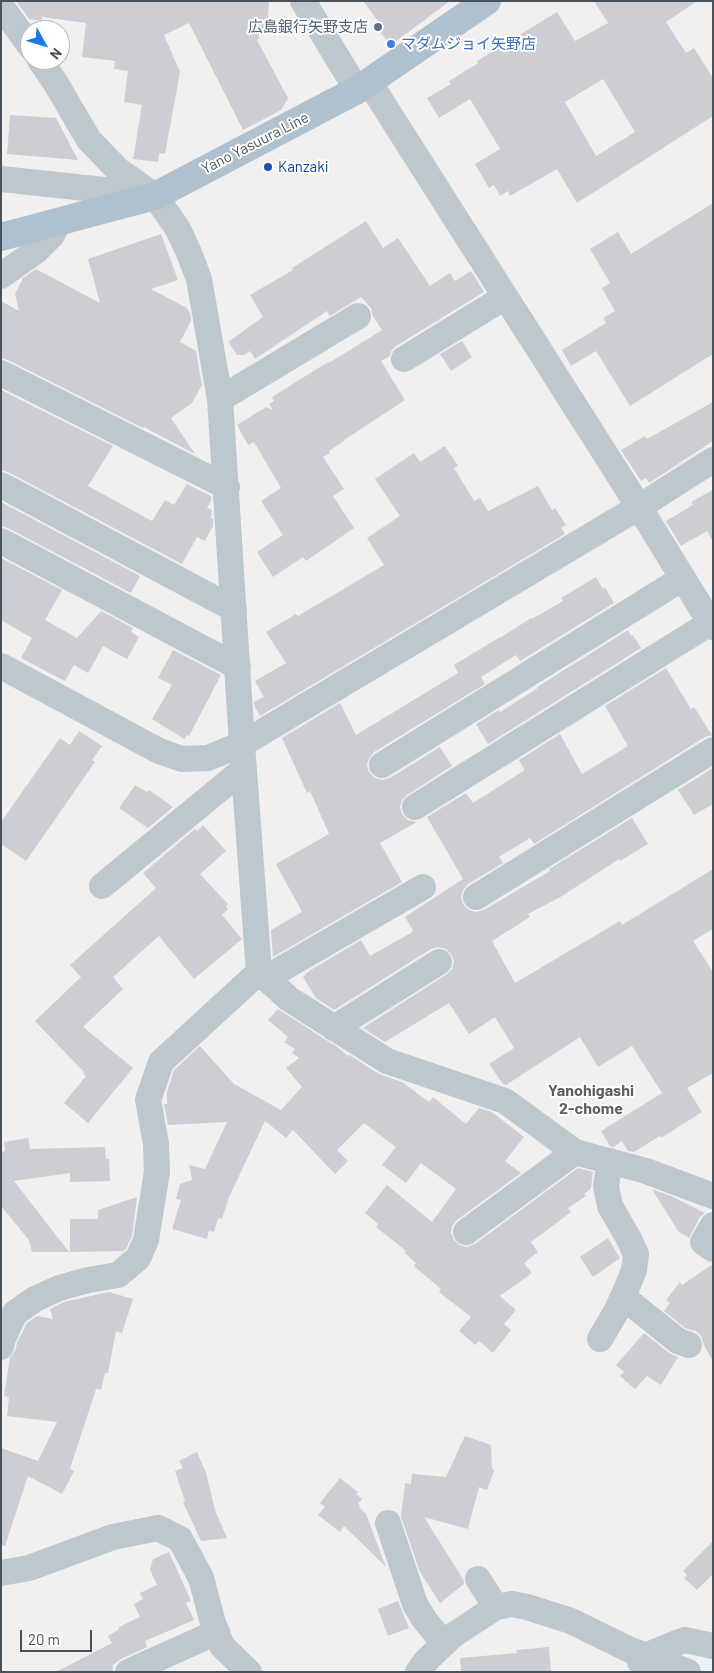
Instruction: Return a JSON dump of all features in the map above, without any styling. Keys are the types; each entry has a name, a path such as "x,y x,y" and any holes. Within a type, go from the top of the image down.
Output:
{"main road":[{"name":"Yano Yasuura Line","path":"1,237 155,196 363,86 487,1"}],"street":[{"path":"303,1 363,86 505,297 712,625 415,807"},
{"path":"3,10 20,33"},
{"path":"47,70 89,140 118,170 155,196 178,229 199,279 220,399 243,756 262,975 289,999 387,1061 505,1101 576,1152 646,1171 713,1196"},
{"path":"1,179 155,196"},
{"path":"1,276 36,251 52,235 58,223"},
{"path":"404,359 505,297"},
{"path":"220,399 358,316"},
{"path":"1,373 227,487"},
{"path":"102,886 243,756 713,460"},
{"path":"1,485 234,609"},
{"path":"1,541 238,667"},
{"path":"382,765 683,578"},
{"path":"1,666 159,751 182,759 243,756"},
{"path":"476,897 713,750"},
{"path":"1,1347 3,1338 15,1313 35,1299 59,1288 88,1280 118,1275 138,1258 146,1240 157,1172 156,1144 148,1100 161,1062 262,975 422,887"},
{"path":"334,1028 439,962"},
{"path":"466,1232 576,1152"},
{"path":"600,1339 623,1297 634,1270 636,1254 610,1206 606,1186 610,1161"},
{"path":"713,1225 703,1242 713,1249"},
{"path":"623,1297 678,1341 689,1345"},
{"path":"388,1522 415,1604 444,1644"},
{"path":"1,1573 38,1565 113,1537 158,1528 180,1539 201,1578 222,1646 248,1672"},
{"path":"478,1579 496,1607"},
{"path":"418,1672 424,1662 452,1636 496,1607 512,1604 571,1621 641,1664 688,1672"},
{"path":"128,1672 217,1632"},
{"path":"641,1664 685,1640 713,1646"}],"building":[{"path":"16,1 269,1 267,30 258,35 260,38 257,40 288,98 281,110 243,130 189,23 164,35 180,72 165,154 159,153 158,162 133,159 142,105 124,102 128,71 114,69 115,61 82,57 86,23 42,17 42,20 29,19"},
{"path":"363,1 450,1 391,45 374,25 378,21"},
{"path":"594,1 697,1 666,22 686,53 694,48 713,78 713,116 577,203 557,169 510,196 508,191 500,196 494,185 489,188 475,164 500,149 470,99 439,118 427,98 451,84 449,81 478,63 477,61 557,12 575,41 608,23","holes":["603,79 635,132 596,156 565,102"]},
{"path":"10,115 56,118 78,160 7,154"},
{"path":"713,203 713,354 630,406 596,351 571,366 562,350 606,323 603,318 615,311 602,288 610,283 590,249 618,232 631,254"},
{"path":"366,221 383,248 398,238 430,286 450,273 455,281 471,271 484,292 396,346 391,351 390,356 381,361 405,400 344,440 323,457 344,489 333,496 354,528 306,561 303,557 273,577 257,552 283,535 261,501 281,488 254,442 248,445 237,425 266,407 273,410 269,404 274,401 272,397 382,330 373,316 371,308 361,297 330,316 327,311 255,359 250,351 244,355 237,355 228,342 263,317 250,295 293,270 292,268"},
{"path":"161,234 178,280 151,289 187,308 190,313 191,321 180,342 196,351 202,385 192,403 171,418 195,454 144,427 1,358 1,301 19,311 15,294 23,278 36,269 100,303 88,259"},
{"path":"462,341 472,357 451,371 440,354"},
{"path":"1,390 113,446 88,486 152,521 165,500 174,505 187,484 211,496 211,501 207,508 212,510 213,526 205,541 197,537 182,564 1,470"},
{"path":"713,402 713,441 649,483 646,478 641,481 621,450 645,436 647,439"},
{"path":"445,446 458,466 454,468 474,501 480,498 488,511 538,486 552,510 555,508 566,525 561,528 565,534 260,716 254,702 264,697 255,681 286,663 266,632 296,614 298,616 384,565 367,538 400,516 375,479 414,453 420,462"},
{"path":"713,490 713,542 707,531 681,546 666,521 693,505 691,502"},
{"path":"1,502 140,576 131,593 1,526"},
{"path":"1,558 62,590 45,620 77,638 101,611 133,628 131,632 139,637 127,659 103,646 88,673 74,665 65,681 21,658 32,638 1,620"},
{"path":"596,577 603,589 605,587 614,603 520,661 516,655 481,677 485,684 374,752 369,758 367,765 369,772 375,778 382,780 390,778 440,747 452,766 402,800 400,807 402,814 408,820 417,822 380,843 402,882 273,957 271,930 302,912 276,864 329,834 310,791 307,793 282,738 340,703 356,735 458,673 454,665 531,618 563,601 561,598"},
{"path":"628,630 641,648 488,744 476,724 499,710 500,712"},
{"path":"173,650 221,675 189,736 187,735 184,739 152,719 172,685 158,678"},
{"path":"666,668 691,709 694,707 712,735 705,737 534,844 530,838 499,857 503,863 468,884 463,890 461,897 463,904 469,910 476,912 484,910 550,871 549,869 632,818 648,844 620,861 619,859 562,896 528,914 530,917 492,941 515,983 620,921 622,925 713,869 713,929 693,941 713,972 713,1073 687,1088 702,1112 661,1138 660,1136 634,1152 628,1151 622,1141 613,1147 610,1146 601,1131 662,1093 632,1046 598,1067 580,1037 506,1085 503,1084 489,1064 514,1048 495,1017 469,1034 449,1003 385,1042 363,1028 447,974 452,969 454,961 446,949 438,947 431,949 334,1010 316,998 303,977 309,971 361,940 370,956 411,933 413,930 405,917 463,879 427,817 466,793 473,803 525,770 519,760 560,734 582,774 628,746 605,706"},
{"path":"79,731 102,746 92,760 95,762 26,861 1,844 1,822 60,738 70,745"},
{"path":"713,768 713,804 694,815 678,790"},
{"path":"135,785 147,792 149,790 173,807 148,828 119,808"},
{"path":"203,825 226,851 200,874 228,904 226,906 228,909 222,915 242,939 194,979 159,936 113,977 123,989 83,1027 133,1068 88,1123 64,1103 86,1076 83,1074 84,1072 35,1021 81,977 70,965 156,888 143,873 195,829 197,831"},
{"path":"278,1009 337,1047 350,1058 348,1054 379,1074 402,1082 429,1102 433,1097 466,1124 479,1108 492,1112 524,1137 505,1161 521,1173 457,1220 452,1226 451,1233 454,1240 460,1245 467,1247 475,1244 578,1168 593,1172 591,1188 584,1194 586,1196 568,1208 571,1212 531,1242 538,1252 524,1263 532,1273 500,1296 516,1310 504,1324 511,1330 493,1353 479,1341 475,1345 459,1331 471,1317 439,1292 441,1289 414,1266 416,1263 404,1252 406,1251 376,1227 378,1224 365,1213 387,1185 432,1222 456,1189 421,1163 406,1183 382,1165 396,1147 364,1123 337,1150 348,1161 335,1174 293,1130 286,1138 265,1121 229,1197 222,1219 218,1218 214,1232 209,1230 207,1239 172,1229 181,1200 176,1199 180,1184 192,1180 189,1165 205,1169 227,1122 168,1125 164,1104 167,1104 167,1092 174,1070 200,1046 234,1084 281,1110 302,1087 286,1068 299,1058 292,1053 295,1049 284,1042 288,1037 268,1020"},
{"path":"28,1138 30,1149 105,1147 106,1159 109,1159 110,1181 70,1182 70,1173 14,1181 69,1252 32,1252 29,1240 1,1206 1,1152 5,1151 4,1142"},
{"path":"652,1189 705,1213 700,1217 689,1238 678,1231"},
{"path":"137,1197 132,1236 126,1249 123,1251 70,1252 70,1219 98,1219 98,1210"},
{"path":"608,1238 620,1258 593,1277 580,1257"},
{"path":"713,1264 713,1362 701,1336 695,1330 685,1328 664,1311 670,1303 666,1300 680,1282 682,1285"},
{"path":"109,1292 133,1299 122,1333 116,1331 108,1373 105,1373 101,1390 96,1389 70,1469 74,1471 62,1494 28,1476 5,1546 1,1545 1,1448 38,1461 57,1422 7,1416 9,1397 4,1396 10,1358 27,1323 37,1316 53,1319 50,1309 64,1302"},
{"path":"644,1333 669,1353 678,1357 661,1385 647,1376 635,1389 620,1376 624,1372 616,1365"},
{"path":"465,1436 491,1445 492,1468 494,1471 487,1490 479,1487 468,1529 424,1517 463,1579 464,1584 440,1603 420,1572 401,1517 405,1483 411,1484 412,1474 446,1477"},
{"path":"197,1452 206,1473 215,1510 227,1538 201,1541 183,1502 185,1501 175,1471 183,1468 179,1461"},
{"path":"340,1478 358,1492 356,1494 362,1499 358,1504 360,1505 359,1507 366,1514 386,1567 344,1526 340,1532 318,1515 325,1507 320,1503"},
{"path":"713,1541 713,1574 697,1590 684,1578 687,1575 683,1571"},
{"path":"169,1552 191,1601 186,1603 194,1620 145,1641 147,1647 121,1659 113,1665 113,1672 56,1672 112,1643 108,1636 119,1629 119,1627 140,1617 134,1604 143,1599 140,1593 157,1585 150,1570 153,1559"},
{"path":"398,1601 409,1628 388,1636 378,1609"},
{"path":"549,1647 551,1672 461,1672 460,1658 517,1653 516,1650"}],"place":[{"name":"広島銀行矢野支店","path":"378,27"},
{"name":"マダムジョイ矢野店","path":"391,44"},
{"name":"Kanzaki","path":"268,167"}],"district":[{"name":"Yanohigashi 2-chome","path":"591,1100"}]}
